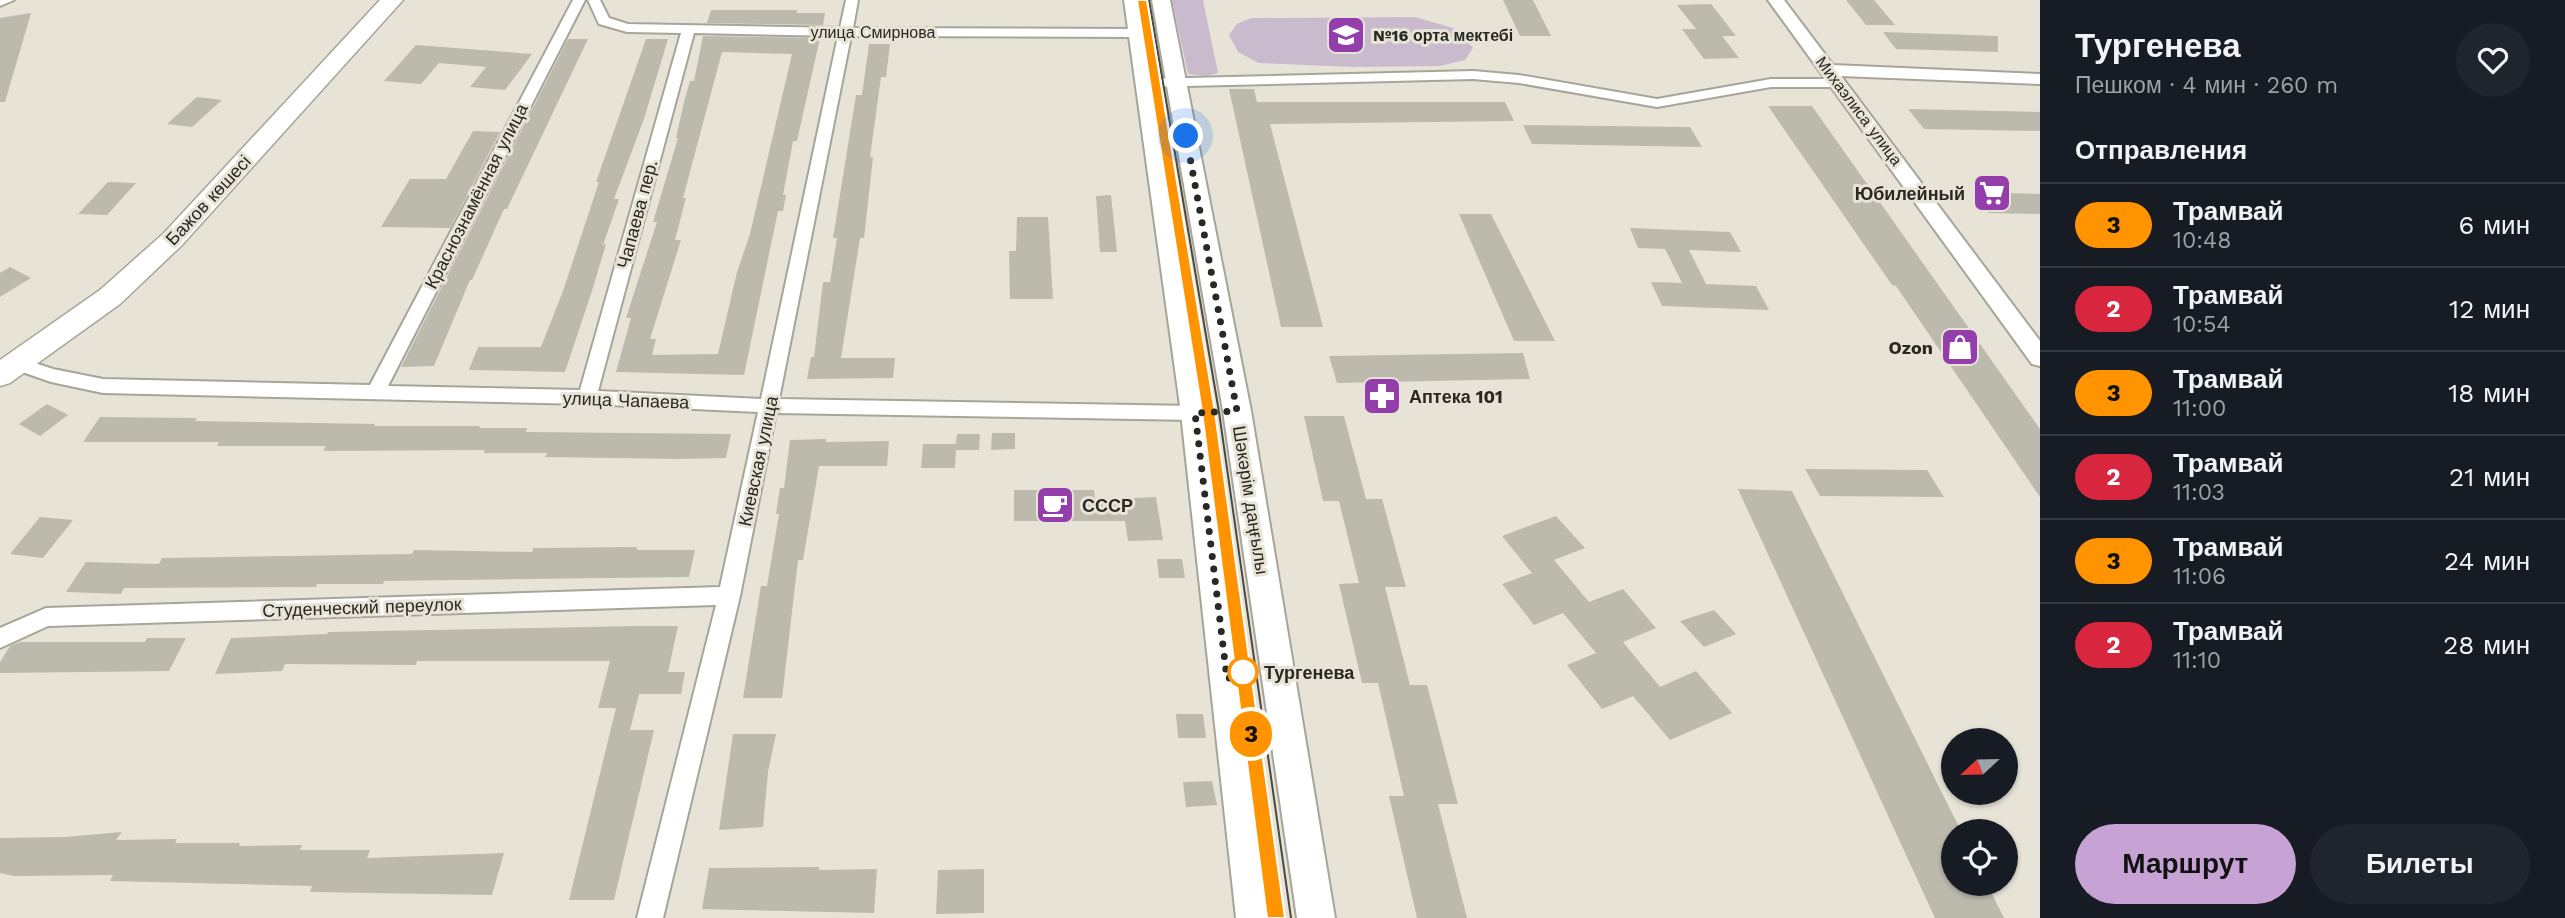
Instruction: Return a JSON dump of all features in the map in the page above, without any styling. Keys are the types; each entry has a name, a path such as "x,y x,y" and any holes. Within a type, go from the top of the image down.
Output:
{"main road":[{"name":"Бажов көшесі","path":"9,369 110,297 173,239 392,0"},
{"path":"1133,0 1195,413 1255,918"},
{"name":"Шәкәрім даңғылы","path":"1161,0 1237,411 1316,918"},
{"name":"улица Смирнова","path":"1138,33 1167,33"},
{"name":"улица Чапаева","path":"1195,413 1237,411"}],"street":[{"path":"0,2 8,0"},
{"name":"Краснознамённая улица","path":"375,393 579,0"},
{"name":"улица Смирнова","path":"594,0 604,21 627,28 1138,33"},
{"name":"Киевская улица","path":"650,918 729,596 852,0"},
{"name":"Михаэлиса улица","path":"1776,0 2040,358"},
{"name":"Чапаева пер.","path":"587,397 688,30"},
{"path":"1145,83 1473,75 1519,79 1657,103 1771,83 1833,77 2040,79"},
{"name":"улица Чапаева","path":"9,369 103,386 587,397 770,407 1195,413"},
{"name":"Студенческий переулок","path":"0,638 46,617 729,596"}],"shaded area":[{"path":"1172,0 1203,0 1218,73 1207,76 1188,74"},
{"path":"1415,17 1456,29 1473,48 1465,60 1440,66 1354,67 1259,63 1238,52 1229,35 1237,24 1251,18"}],"building":[{"path":"1503,0 1533,0 1551,36 1520,36"},
{"path":"1846,0 1874,0 1895,25 1866,25"},
{"path":"1711,4 1736,36 1722,36 1739,58 1704,59 1682,29 1696,29 1677,5"},
{"path":"711,10 797,10 797,13 825,13 823,25 707,23"},
{"path":"31,13 5,102 0,102 0,18"},
{"path":"1883,32 1998,36 1998,52 1896,49"},
{"path":"703,36 820,38 797,141 793,141 783,195 786,195 783,211 778,211 744,375 616,372 631,318 626,318 657,222 653,222 678,138 690,81 694,81","holes":["722,52 792,54 750,234 737,272 718,354 652,355 656,339 650,339 681,240 675,240 686,198 683,198"]},
{"path":"568,39 588,39 470,280 434,366 401,367"},
{"path":"646,39 668,39 644,119 614,199 619,199 565,372 469,370 478,347 541,347 563,291 599,182 596,182"},
{"path":"869,44 890,44 886,77 881,77 870,157 873,157 864,238 860,238 841,358 895,358 893,378 807,379 811,357 814,357 823,282 830,282 837,238 833,238 856,95 862,95"},
{"path":"416,45 532,54 505,90 470,87 486,67 439,63 421,84 384,81"},
{"path":"1229,89 1254,89 1257,102 1505,102 1514,121 1270,124 1323,327 1281,327"},
{"path":"197,97 222,100 192,127 167,124"},
{"path":"1768,106 1812,106 2040,429 2040,497 1896,286 1892,285"},
{"path":"1908,109 2040,112 2040,131 1924,129"},
{"path":"1523,125 1690,127 1702,147 1532,144"},
{"path":"473,131 500,132 450,228 381,227 410,179 446,179"},
{"path":"108,182 136,183 107,215 78,214"},
{"path":"1972,192 2040,194 2040,214 1988,213"},
{"path":"1111,195 1117,252 1100,252 1096,196"},
{"path":"1459,214 1491,214 1555,341 1514,341"},
{"path":"1017,217 1048,217 1053,299 1010,299 1009,251 1016,251"},
{"path":"1630,228 1730,232 1741,252 1689,250 1706,284 1756,286 1769,310 1662,306 1651,282 1682,283 1665,249 1638,248"},
{"path":"10,267 31,278 0,297 0,273"},
{"path":"1523,353 1530,379 1337,383 1329,356"},
{"path":"47,404 68,415 40,436 19,424"},
{"path":"1304,416 1344,416 1366,499 1382,499 1406,587 1385,587 1410,685 1427,685 1458,804 1438,804 1467,918 1417,918 1389,796 1404,796 1378,683 1362,683 1339,584 1359,583 1339,501 1323,501"},
{"path":"100,417 375,424 374,426 480,426 479,428 527,428 526,432 731,434 726,458 679,459 545,457 547,453 484,453 485,450 323,451 326,446 217,446 219,442 83,442"},
{"path":"992,433 1015,433 1015,449 991,450"},
{"path":"957,434 980,434 979,450 956,450 955,468 921,468 923,444 956,444"},
{"path":"826,439 826,442 889,441 887,466 819,466 803,560 798,560 782,698 743,698 761,586 767,586 779,514 776,514 780,488 784,488 790,440"},
{"path":"1805,469 1927,470 1944,497 1820,496"},
{"path":"1738,489 1792,491 1941,791 1941,805 1948,805 1955,819 1941,819 1941,896 1993,896 2004,918 1935,918"},
{"path":"1014,490 1094,490 1095,500 1156,497 1163,540 1128,541 1125,521 1014,521"},
{"path":"1556,516 1585,548 1554,560 1589,602 1623,589 1656,628 1623,642 1660,687 1696,671 1732,713 1670,740 1633,696 1602,709 1567,665 1596,653 1563,613 1534,625 1502,584 1532,573 1502,536"},
{"path":"40,517 73,520 43,558 10,554"},
{"path":"637,547 637,550 695,550 689,577 384,581 383,584 317,584 316,587 124,588 121,594 66,592 86,562 159,564 162,558 412,554 414,550 532,552 533,548"},
{"path":"1157,559 1182,559 1185,578 1159,578"},
{"path":"1714,610 1736,634 1704,647 1680,621"},
{"path":"678,626 668,672 685,672 681,694 639,694 630,730 654,730 614,900 569,900 616,708 598,708 610,661 417,661 416,665 285,664 282,671 215,674 231,638 328,632"},
{"path":"147,638 186,638 169,671 0,673 0,662 10,646 20,642 145,642"},
{"path":"1176,714 1203,714 1206,738 1178,738"},
{"path":"733,734 776,734 768,772 763,827 719,830"},
{"path":"1212,781 1217,805 1186,807 1183,782"},
{"path":"122,832 116,840 177,839 175,843 302,845 300,850 370,850 367,858 504,853 492,895 310,892 312,886 110,881 113,875 14,876 0,873 0,838 65,837"},
{"path":"819,867 819,870 877,869 874,913 702,909 709,868"},
{"path":"984,869 984,913 936,914 938,870"}],"tram line":[{"name":"3","path":"1142,0 1209,412 1276,918"},
{"path":"1149,0 1219,412 1291,918"},
{"path":"1215,460 1276,918"}],"place":[{"name":"№16 орта мектебі","path":"1346,35"},
{"name":"Юбилейный","path":"1992,193"},
{"name":"Ozon","path":"1960,347"},
{"name":"Аптека 101","path":"1382,396"},
{"name":"СССР","path":"1055,505"},
{"name":"Тургенева","path":"1243,672"}],"route":[{"path":"1186,136 1237,411 1195,413 1227,679 1243,672"}]}
